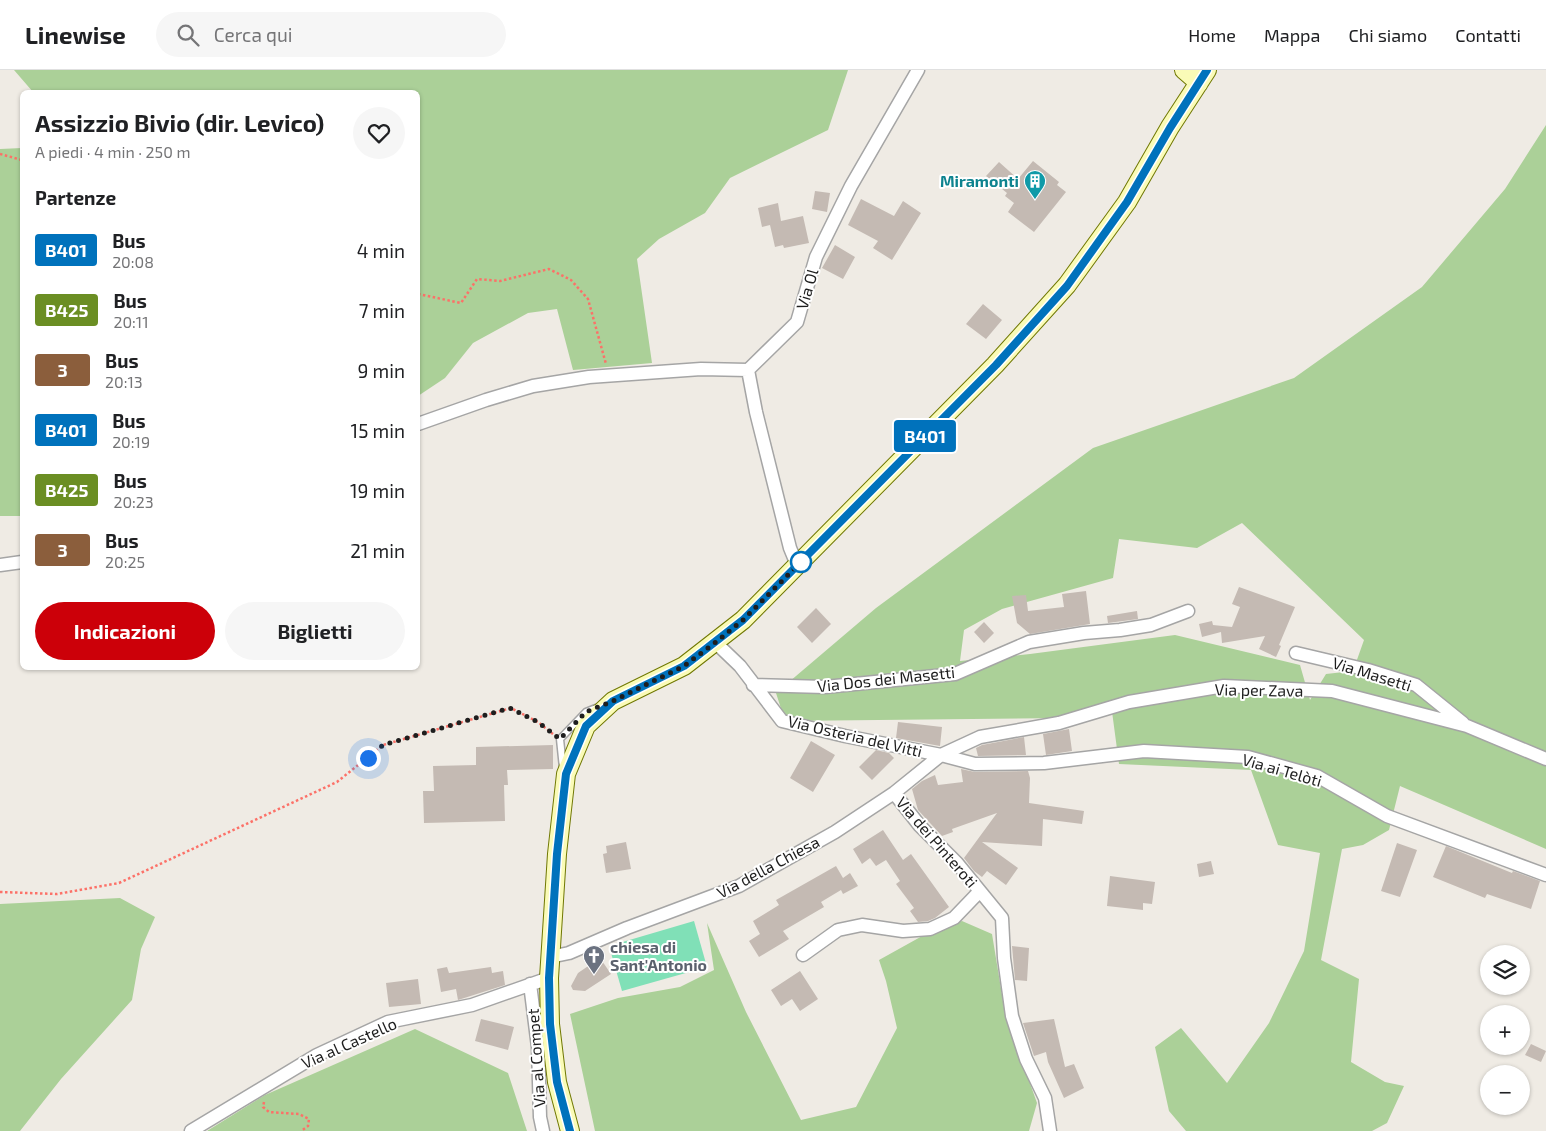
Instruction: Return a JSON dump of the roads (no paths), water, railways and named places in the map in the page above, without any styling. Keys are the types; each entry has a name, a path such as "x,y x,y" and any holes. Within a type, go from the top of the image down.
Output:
{"main road":[{"path":"570,1131 557,1082 551,1034 549,978 557,854 566,774 586,726 613,701 684,666 743,620 996,365 1067,286 1127,202 1203,76 1184,70"}],"street":[{"name":"Via Ol","path":"748,370 797,322 816,257 851,186 918,70"},
{"path":"420,423 533,386 589,376 701,368 748,370 756,412 797,566"},
{"path":"0,565 20,562"},
{"name":"Via Dos dei Masetti","path":"753,685 825,687 955,674 1030,642 1084,632 1120,630 1151,625 1188,611"},
{"name":"Via Osteria del Vitti","path":"716,642 740,666 782,721 854,738 941,755"},
{"name":"Via Masetti","path":"1296,653 1368,670 1416,686 1466,726"},
{"name":"Via per Zava","path":"941,755 980,737 1059,723 1128,702 1224,686 1332,691 1466,726 1546,758"},
{"name":"Via ai Telòti","path":"941,755 975,764 1044,764 1144,751 1248,757 1317,776 1387,816 1546,875"},
{"name":"Via della Chiesa","path":"550,957 570,953 627,928 739,886 835,832 894,793 941,755"},
{"name":"Via dei Pinteroti","path":"894,793 920,826 957,863 1002,918 1004,958 1012,1016 1026,1059 1045,1098 1050,1131"},
{"name":"Via dei Pinteroti","path":"803,955 838,930 862,925 903,932 930,929 954,918 979,892"},
{"name":"Via al Castello","path":"191,1131 317,1055 388,1022 472,1005 549,978"},
{"name":"Via al Compet","path":"530,984 538,1047 540,1117 544,1131"}],"lane":[{"path":"566,774 562,764 560,739 586,712 613,701"}],"place":[{"name":"Miramonti","path":"1035,200"},
{"name":"chiesa di Sant'Antonio","path":"594,975"}]}
